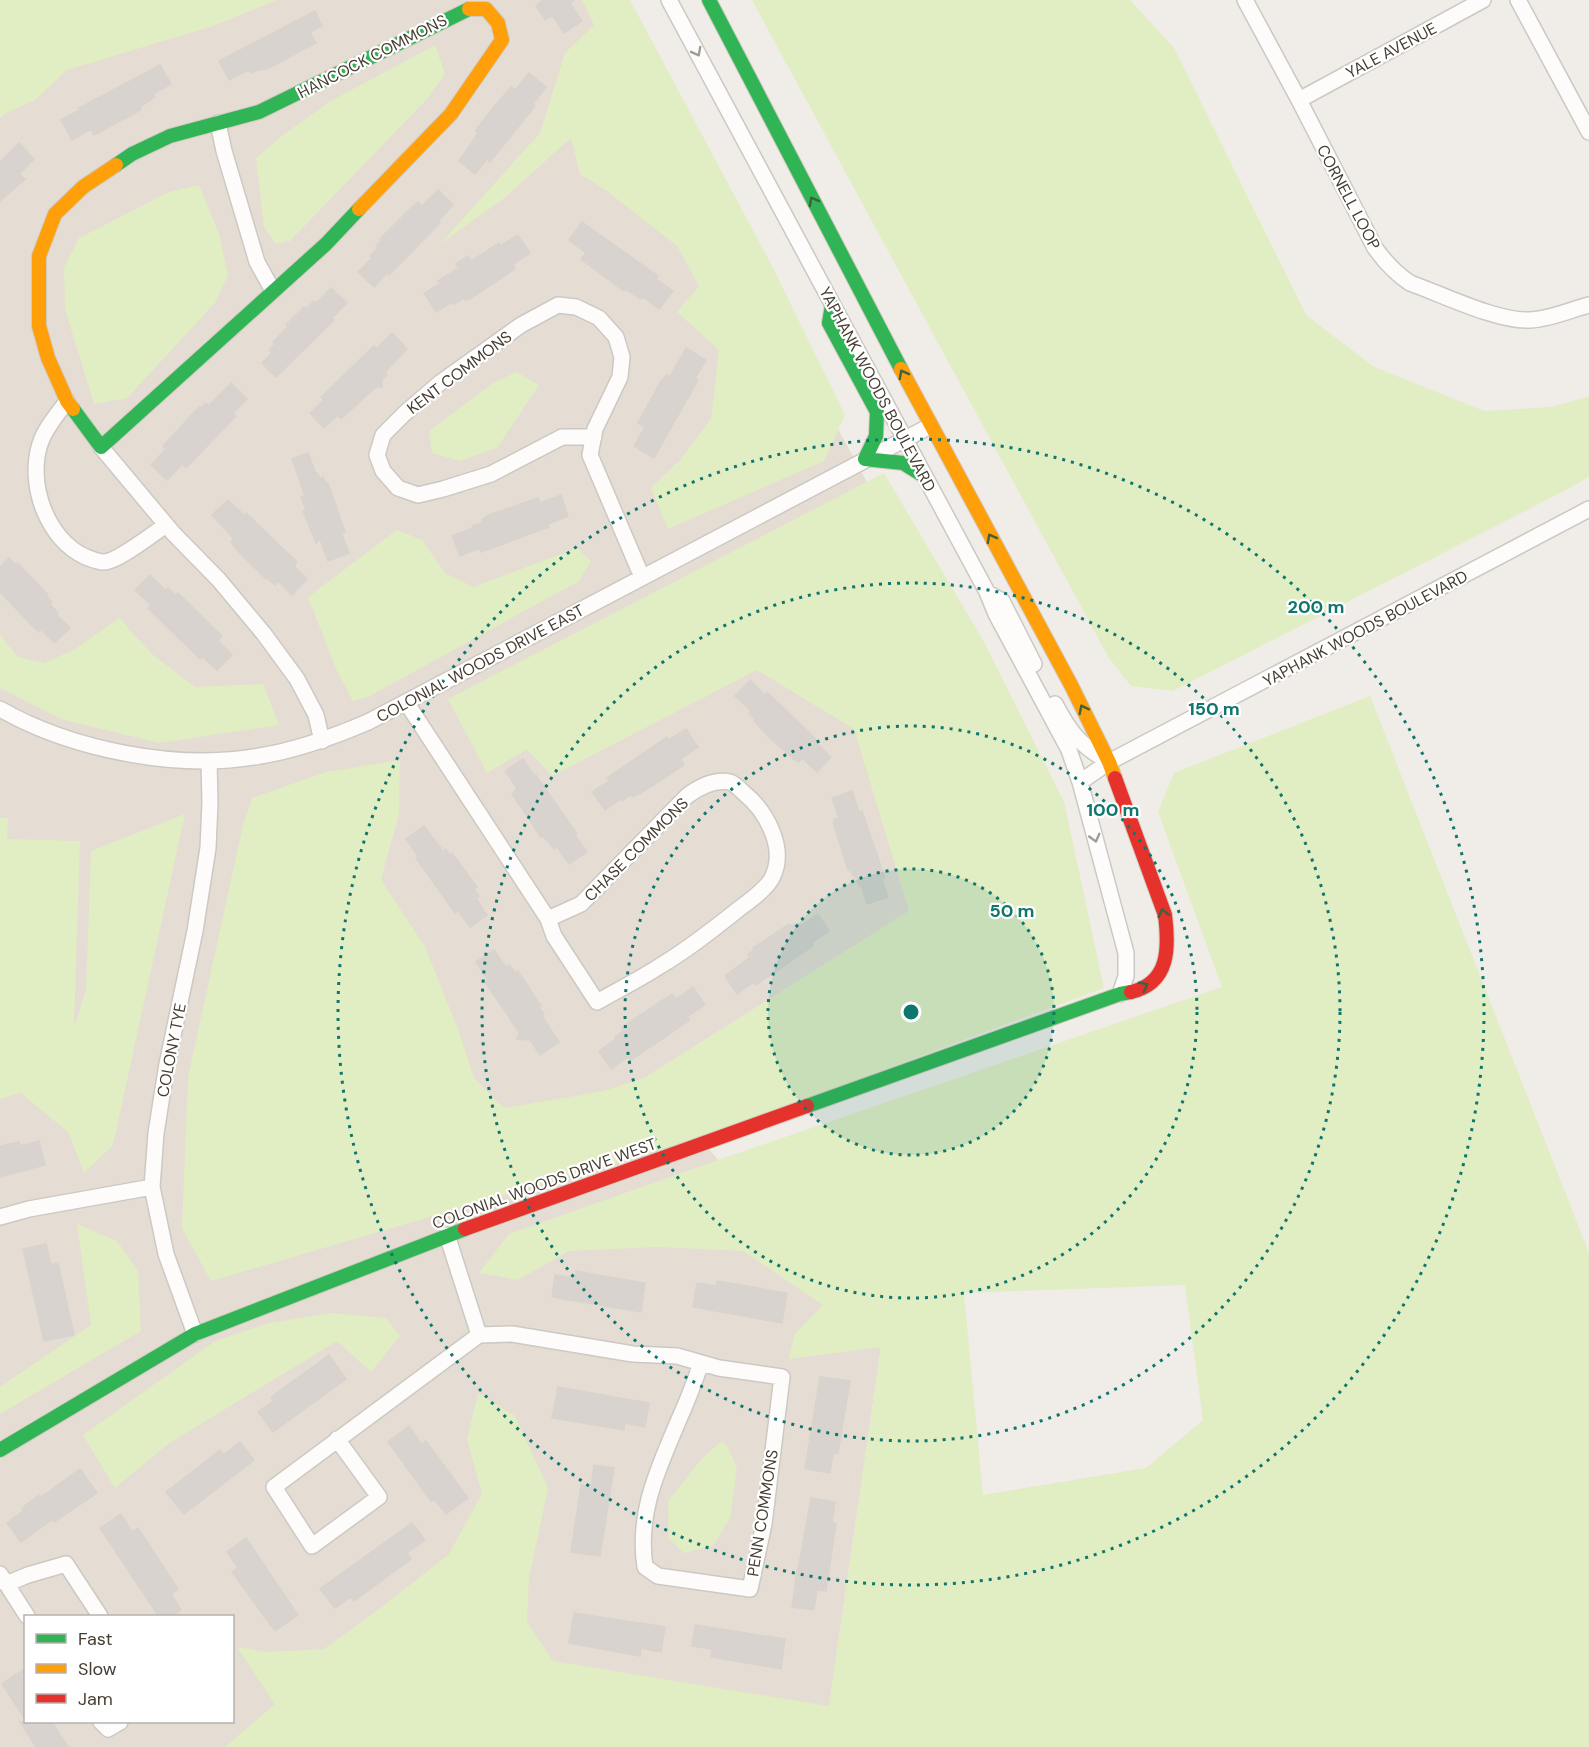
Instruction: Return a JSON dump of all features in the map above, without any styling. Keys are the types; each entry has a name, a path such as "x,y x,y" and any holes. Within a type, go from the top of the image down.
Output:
{"street":[{"name":"YAPHANK WOODS BOULEVARD","path":"669,0 987,592 996,614 1069,750 1080,782 1126,953 1126,976 1120,994 1140,990 1153,982 1162,970 1167,955 1168,938 1165,915 1109,762 1071,685 930,426 709,0"},
{"name":"CORNELL LOOP","path":"1245,0 1375,248 1397,274 1410,282 1499,316 1516,319 1546,318 1589,305"},
{"name":"YALE AVENUE","path":"1299,100 1484,0"},
{"path":"1518,0 1589,132"},
{"name":"HANCOCK COMMONS","path":"101,447 326,244 451,114 501,40 498,23 486,9 469,9 269,107 170,136 132,154 83,187 55,214 39,256 39,326 48,358 67,401 101,447 166,525 219,580 271,643 297,679 316,715 322,741"},
{"path":"218,123 257,262 273,291"},
{"name":"KENT COMMONS","path":"594,437 562,437 491,474 418,495 398,488 383,471 377,455 383,435 441,382 521,325 558,305 576,307 599,318 616,337 622,357 620,377 595,429 594,437 590,455 642,577"},
{"path":"832,305 829,323 877,412 879,426 877,439 865,459 905,463 924,476"},
{"path":"67,401 48,427 39,445 37,468 44,513 54,532 75,552 91,560 105,562 136,546 166,525"},
{"name":"COLONIAL WOODS DRIVE EAST","path":"0,709 24,723 91,747 140,756 209,761 259,757 322,741 368,722 930,426"},
{"name":"YAPHANK WOODS BOULEVARD","path":"1080,782 1109,762 1589,509"},
{"path":"987,592 1002,601 1073,735 1089,750 1109,762"},
{"name":"CHASE COMMONS","path":"406,702 548,919 554,936 597,1002 662,965 700,939 749,901 771,879 777,849 769,821 749,797 731,782 717,782 700,787 687,796 581,904 548,919"},
{"name":"COLONY TYE","path":"195,1334 166,1254 152,1187 156,1133 167,1064 205,871 210,802 209,761"},
{"name":"COLONIAL WOODS DRIVE WEST","path":"0,1450 195,1334 447,1235 1120,994"},
{"path":"0,1217 29,1209 152,1187"},
{"path":"337,1439 378,1497 312,1546 274,1487 337,1439 479,1335 447,1235"},
{"name":"PENN COMMONS","path":"479,1335 512,1334 633,1354 677,1356 719,1368 782,1377 764,1524 750,1589 658,1576 645,1567 642,1545 646,1505 657,1470 701,1363"},
{"path":"26,1615 3,1579 28,1575 66,1564 99,1615"},
{"path":"102,1723 108,1730 118,1723"}],"shaded area":[{"path":"0,0 604,0 1052,821 646,1077 881,1347 829,1707 554,1662 527,1747 0,1747"}],"green space":[{"path":"0,0 277,0 213,26 67,70 35,100 0,118"},
{"path":"582,0 630,0 772,266 845,415 824,461 668,529 651,488 680,460 711,419 719,350 677,312 699,286 677,246 607,191 580,174 571,138 503,199 440,244 540,133 565,53 594,25"},
{"path":"752,0 1130,0 1174,48 1306,315 1374,367 1484,411 1552,407 1589,396 1589,477 1173,691 1131,686 1109,658"},
{"path":"435,45 445,74 429,97 290,241 276,244 264,227 256,158 329,102"},
{"path":"199,185 219,234 228,275 215,303 127,398 94,404 65,309 64,267 79,238 169,192"},
{"path":"517,372 539,385 497,448 460,461 432,453 429,431 494,382"},
{"path":"884,473 984,642 1064,802 1104,988 699,1138 211,1281 182,1228 188,1077 243,825 252,798 326,772 400,760 399,814 381,880 425,947 458,1029 474,1078 504,1108 604,1091 646,1077 909,911 854,729 757,670 552,776 527,749 487,773 448,699"},
{"path":"397,530 422,540 445,573 473,587 577,548 591,561 579,581 370,696 353,701 337,671 308,597"},
{"path":"119,618 152,654 195,687 263,684 279,725 159,743 61,719 0,688 0,635 18,657 44,663 74,650"},
{"path":"1370,696 1589,1253 1589,1747 225,1747 275,1704 237,1647 266,1652 324,1649 449,1554 482,1494 467,1439 478,1393 515,1416 548,1488 529,1578 527,1622 553,1661 829,1706 881,1347 789,1359 794,1335 823,1305 743,1251 657,1247 569,1251 518,1280 479,1273 509,1234 1222,987 1158,812 1174,773","holes":["1185,1285 1203,1420 1146,1468 983,1495 964,1293"]},
{"path":"185,814 113,1145 84,1173 69,1133 21,1093 0,1099 0,818 8,818 7,839 80,841 74,1028 86,990 91,851"},
{"path":"77,1224 117,1241 138,1271 141,1331 0,1414 0,1387 91,1325"},
{"path":"331,1313 386,1318 400,1336 371,1372 337,1341 168,1444 115,1488 83,1435 215,1341 269,1323"},
{"path":"720,1442 726,1444 737,1467 730,1518 713,1546 684,1553 669,1539 668,1501 700,1461"}],"building":[{"path":"542,0 574,0 570,3 582,21 564,33 552,15 545,20 536,6"},
{"path":"315,11 322,26 310,32 316,43 269,68 251,73 249,70 229,80 219,61"},
{"path":"160,65 171,84 153,94 155,97 140,107 141,110 94,135 91,129 72,140 61,120"},
{"path":"529,73 546,87 533,104 535,106 490,162 487,159 475,174 459,161 478,133 475,131 511,87 515,90"},
{"path":"19,143 34,159 19,174 25,179 0,201 0,162"},
{"path":"438,190 453,205 438,221 440,223 389,275 387,273 374,287 358,272 372,258 370,256 378,248 376,246 381,241 380,239 412,207 418,202 422,206"},
{"path":"582,222 658,276 656,279 673,291 659,309 643,297 641,299 625,289 624,291 581,259 586,253 569,240"},
{"path":"518,235 530,253 513,264 515,269 471,298 465,300 464,298 454,304 452,302 436,312 424,293 440,284 438,281 459,268 456,264 468,256 471,261 499,243 500,246"},
{"path":"331,288 347,303 332,318 334,320 276,377 262,363 272,353 269,350 275,344 273,342 304,307 306,309 314,301 316,303"},
{"path":"392,333 407,349 385,372 387,375 382,380 382,387 376,387 341,419 338,415 324,428 310,413 324,400 321,397 374,346 376,349"},
{"path":"686,348 706,360 695,378 698,380 654,458 634,446 645,427 638,423 661,381 667,375 670,377"},
{"path":"231,383 247,399 233,413 236,416 186,468 182,464 167,480 151,465 166,449 163,446 199,407 201,408 206,403 208,406"},
{"path":"308,453 316,474 320,478 323,477 326,484 328,483 345,532 341,533 349,553 328,561 320,539 316,543 303,511 306,510 301,497 305,496 292,459"},
{"path":"561,495 568,516 548,524 549,527 481,552 480,548 460,556 452,536 473,528 472,526 483,522 482,519 489,515 538,498 540,503"},
{"path":"228,500 244,515 246,513 297,562 294,566 307,579 292,595 278,581 275,585 266,579 236,549 231,542 234,539 212,515"},
{"path":"9,558 16,565 18,563 48,595 47,597 52,602 50,604 58,613 56,614 70,628 54,643 41,629 38,632 0,592 0,567"},
{"path":"150,575 166,591 168,588 176,596 178,593 222,636 218,641 232,655 217,670 202,656 200,659 148,608 151,605 135,590"},
{"path":"750,680 765,695 767,692 818,741 816,742 831,757 817,772 802,758 799,762 796,761 770,738 754,721 755,719 749,713 751,711 735,696"},
{"path":"686,729 698,747 681,759 684,765 641,793 633,797 631,794 605,810 592,792 609,781 607,778 667,737 669,740"},
{"path":"523,759 577,834 575,835 587,852 569,864 557,847 554,849 543,836 541,837 512,794 517,788 505,771"},
{"path":"852,791 859,812 862,811 885,878 882,879 888,897 867,904 861,885 859,886 850,869 848,870 833,822 835,822 834,819 839,818 832,798"},
{"path":"424,826 443,851 446,849 450,855 452,853 477,887 474,889 479,896 476,898 487,915 470,927 458,911 455,913 416,858 418,856 406,839"},
{"path":"818,914 829,931 812,943 813,946 756,985 754,982 737,994 725,976 750,957 748,954 754,950 753,948 789,924 790,926 798,923 800,926"},
{"path":"494,950 506,967 509,965 516,973 518,971 541,1006 539,1007 544,1014 542,1016 559,1042 540,1055 530,1040 517,1039 519,1032 485,982 488,980 476,962"},
{"path":"693,987 705,1005 687,1017 690,1020 631,1060 628,1057 611,1069 599,1051 616,1039 615,1037 624,1030 622,1028 672,994 676,999"},
{"path":"39,1141 45,1165 0,1177 0,1146 19,1142 20,1146"},
{"path":"46,1244 51,1265 58,1263 74,1335 44,1341 23,1249"},
{"path":"576,1271 645,1283 641,1312 552,1297 555,1275 575,1278"},
{"path":"717,1281 787,1293 782,1323 693,1307 697,1283 717,1286"},
{"path":"329,1355 346,1379 273,1432 258,1412 273,1401 271,1397"},
{"path":"820,1377 850,1381 838,1453 833,1453 830,1473 805,1469"},
{"path":"558,1387 649,1403 645,1427 625,1423 624,1430 552,1418"},
{"path":"409,1426 421,1444 426,1441 468,1498 446,1514 434,1499 431,1501 388,1442"},
{"path":"240,1442 254,1460 184,1514 166,1492 220,1450 223,1455"},
{"path":"594,1465 614,1468 600,1556 571,1552 581,1485 591,1486"},
{"path":"80,1469 97,1493 54,1522 53,1519 21,1542 7,1523 39,1495 41,1497"},
{"path":"811,1498 835,1502 832,1523 836,1523 826,1591 817,1590 814,1610 792,1607"},
{"path":"121,1514 132,1532 138,1528 178,1589 171,1594 181,1610 174,1615 158,1615 100,1528"},
{"path":"412,1523 425,1540 407,1553 411,1559 354,1601 351,1597 335,1608 320,1589"},
{"path":"246,1538 298,1615 275,1631 232,1572 238,1568 227,1552"},
{"path":"574,1613 665,1627 661,1652 641,1648 640,1656 569,1643"},
{"path":"695,1625 785,1639 781,1669 711,1657 712,1649 692,1646"},
{"path":"24,1669 24,1718 2,1684"},
{"path":"20,1722 53,1723 68,1747 36,1747"}],"traffic: fast":[{"path":"709,0 901,369"},
{"path":"116,165 132,154 170,136 259,112 469,9"},
{"path":"73,409 101,447 326,244 359,209"},
{"path":"832,305 829,323 877,412 876,436 865,459 903,463 924,476"},
{"path":"807,1106 1131,992"},
{"path":"0,1450 195,1334 465,1229"}],"traffic: slow":[{"path":"359,209 451,114 502,40 498,23 486,9 469,9"},
{"path":"73,409 67,401 48,358 39,326 39,256 55,214 83,187 116,165"},
{"path":"901,369 1071,685 1115,778"}],"traffic: jam":[{"path":"1115,778 1165,915 1167,939 1164,962 1160,972 1153,981 1131,992"},
{"path":"465,1229 807,1106"}]}
